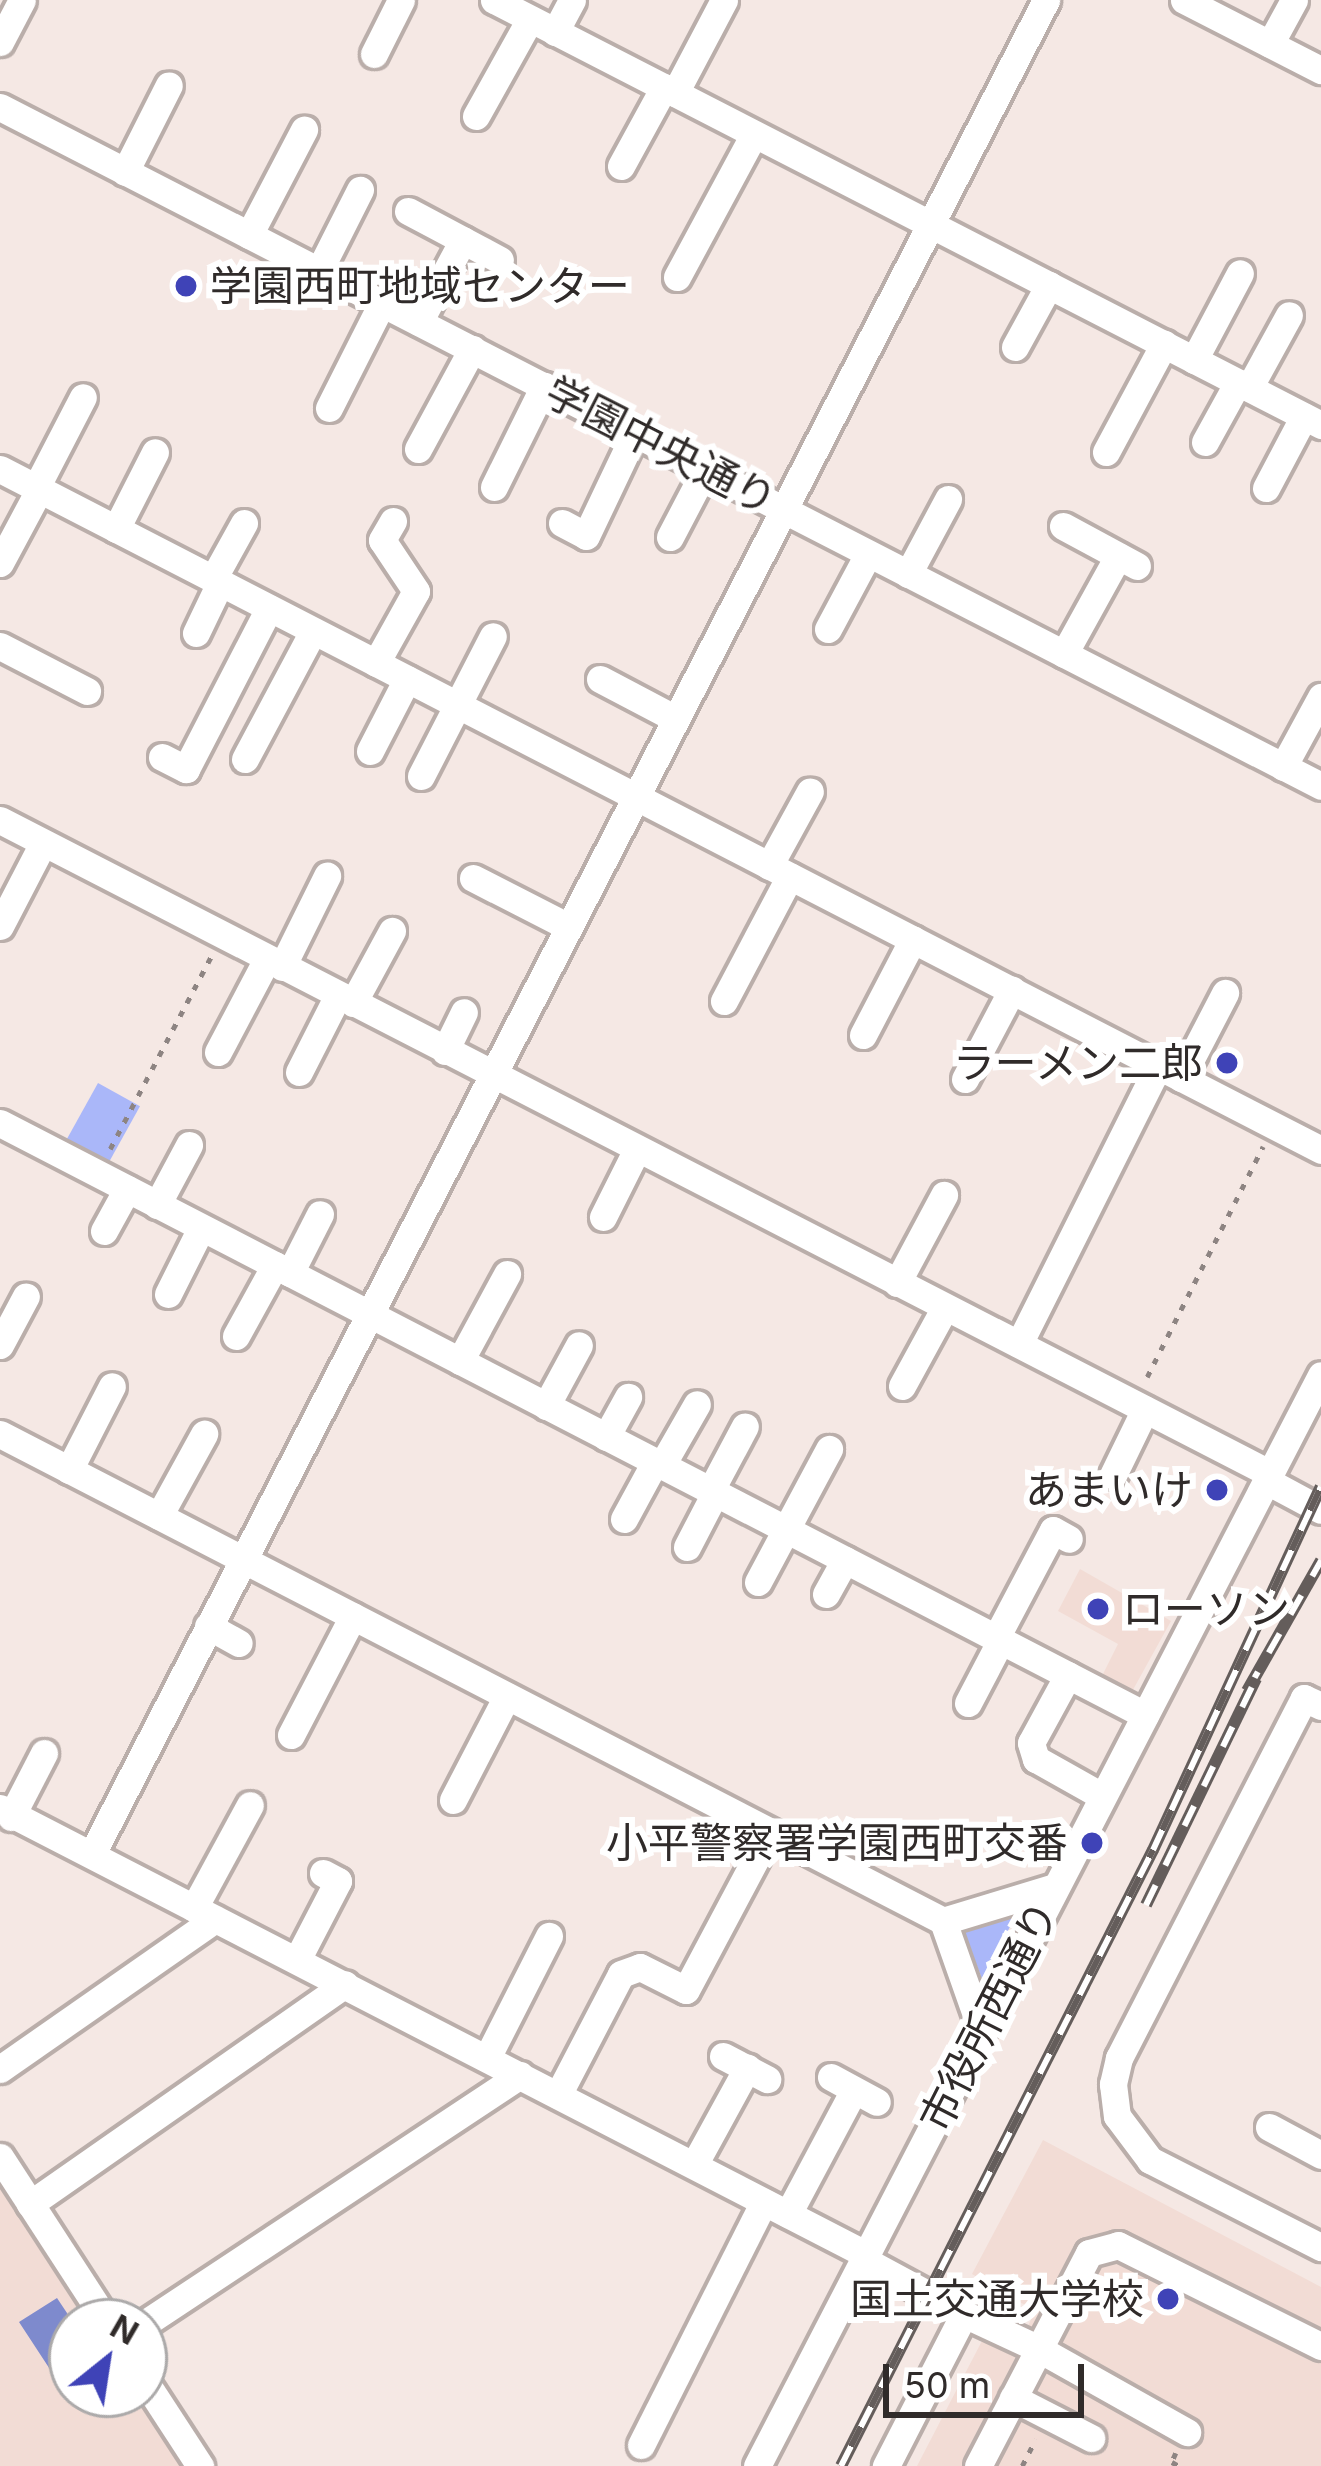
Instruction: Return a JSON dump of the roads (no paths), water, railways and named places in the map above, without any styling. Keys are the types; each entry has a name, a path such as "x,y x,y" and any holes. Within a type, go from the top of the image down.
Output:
{"street":[{"path":"0,42 22,0"},
{"path":"374,54 401,0"},
{"path":"494,0 1312,420 1266,488"},
{"path":"476,116 543,25 572,0"},
{"path":"621,166 724,0"},
{"path":"92,1852 1046,0"},
{"path":"1184,0 1321,70"},
{"path":"1270,44 1294,0"},
{"path":"125,172 169,86"},
{"name":"学園中央通り","path":"0,107 1321,786"},
{"path":"249,236 304,130"},
{"path":"677,277 754,134"},
{"path":"319,271 360,190"},
{"path":"408,211 500,260"},
{"path":"418,322 463,240"},
{"path":"1195,360 1240,273"},
{"path":"1015,347 1048,285"},
{"path":"328,408 382,303"},
{"path":"1205,442 1289,315"},
{"path":"1106,452 1164,344"},
{"path":"418,449 472,350"},
{"path":"494,487 544,386"},
{"path":"0,563 83,397"},
{"path":"562,524 586,536 635,433"},
{"path":"116,530 155,452"},
{"path":"0,470 1321,1150"},
{"path":"670,537 705,470"},
{"path":"908,574 948,499"},
{"path":"376,663 416,591 382,540 392,521"},
{"path":"196,633 244,523"},
{"path":"1063,526 1128,561 1064,654"},
{"path":"828,629 868,554"},
{"path":"162,758 186,769 269,608"},
{"path":"245,759 314,631"},
{"path":"421,776 493,636"},
{"path":"0,646 87,692"},
{"path":"370,751 407,679"},
{"path":"600,679 674,718"},
{"path":"1283,766 1321,697"},
{"path":"724,1001 810,790"},
{"path":"0,820 1139,1406 1321,1510"},
{"path":"0,926 44,843"},
{"path":"218,1052 327,876"},
{"path":"473,878 567,926"},
{"path":"298,1072 392,931"},
{"path":"863,1035 913,939"},
{"path":"965,1079 1012,990"},
{"path":"1018,1345 1170,1072 1225,993"},
{"path":"446,1051 464,1012"},
{"path":"0,1124 1145,1715"},
{"path":"158,1205 190,1145"},
{"path":"602,1217 637,1149"},
{"path":"104,1231 127,1189"},
{"path":"897,1283 944,1196"},
{"path":"236,1336 320,1214"},
{"path":"168,1294 201,1228"},
{"path":"460,1361 507,1274"},
{"path":"0,1345 26,1296"},
{"path":"902,1386 945,1307"},
{"path":"546,1406 579,1346"},
{"name":"市役所西通り","path":"757,2466 1321,1375"},
{"path":"69,1470 112,1386"},
{"path":"606,1437 628,1397"},
{"path":"624,1519 697,1405"},
{"path":"1112,1475 1139,1406"},
{"path":"687,1547 745,1426"},
{"path":"0,1434 943,1921 981,2029"},
{"path":"159,1516 204,1434"},
{"path":"758,1582 829,1449"},
{"path":"968,1703 1054,1530 1069,1538"},
{"path":"826,1594 845,1560"},
{"path":"291,1735 353,1616"},
{"path":"208,1626 239,1643"},
{"path":"1069,1675 1031,1743 1036,1759 1102,1796"},
{"path":"453,1800 507,1696"},
{"path":"1321,1706 1304,1698 1119,2058 1113,2084 1117,2116 1150,2160 1321,2247"},
{"path":"44,1753 5,1812 92,1852 776,2208 1187,2432"},
{"path":"0,2069 205,1914 250,1804"},
{"path":"558,2095 621,1974 640,1967 686,1990 770,1832"},
{"path":"297,1960 338,1881 323,1873"},
{"path":"943,1921 1055,1887"},
{"path":"488,2058 549,1936"},
{"path":"31,2204 345,1984"},
{"path":"694,2165 746,2068"},
{"path":"168,2308 520,2075"},
{"path":"641,2445 776,2208 854,2089"},
{"path":"1269,2127 1321,2155"},
{"path":"2,2164 92,2298"},
{"path":"979,2466 1089,2252 1118,2245 1321,2346"},
{"path":"886,2466 964,2314"},
{"path":"1012,2398 1091,2438"},
{"path":"168,2417 200,2466"}],"railway":[{"path":"841,2466 1153,1850 1321,1487"},
{"path":"1247,1691 1321,1561"},
{"path":"1146,1905 1256,1678"}],"place":[{"name":"学園西町地域センター","path":"186,286"},
{"name":"ラーメン二郎","path":"1227,1063"},
{"name":"あまいけ","path":"1217,1490"},
{"name":"ローソン","path":"1098,1609"},
{"name":"小平警察署学園西町交番","path":"1092,1843"},
{"name":"国土交通大学校","path":"1168,2299"}]}
